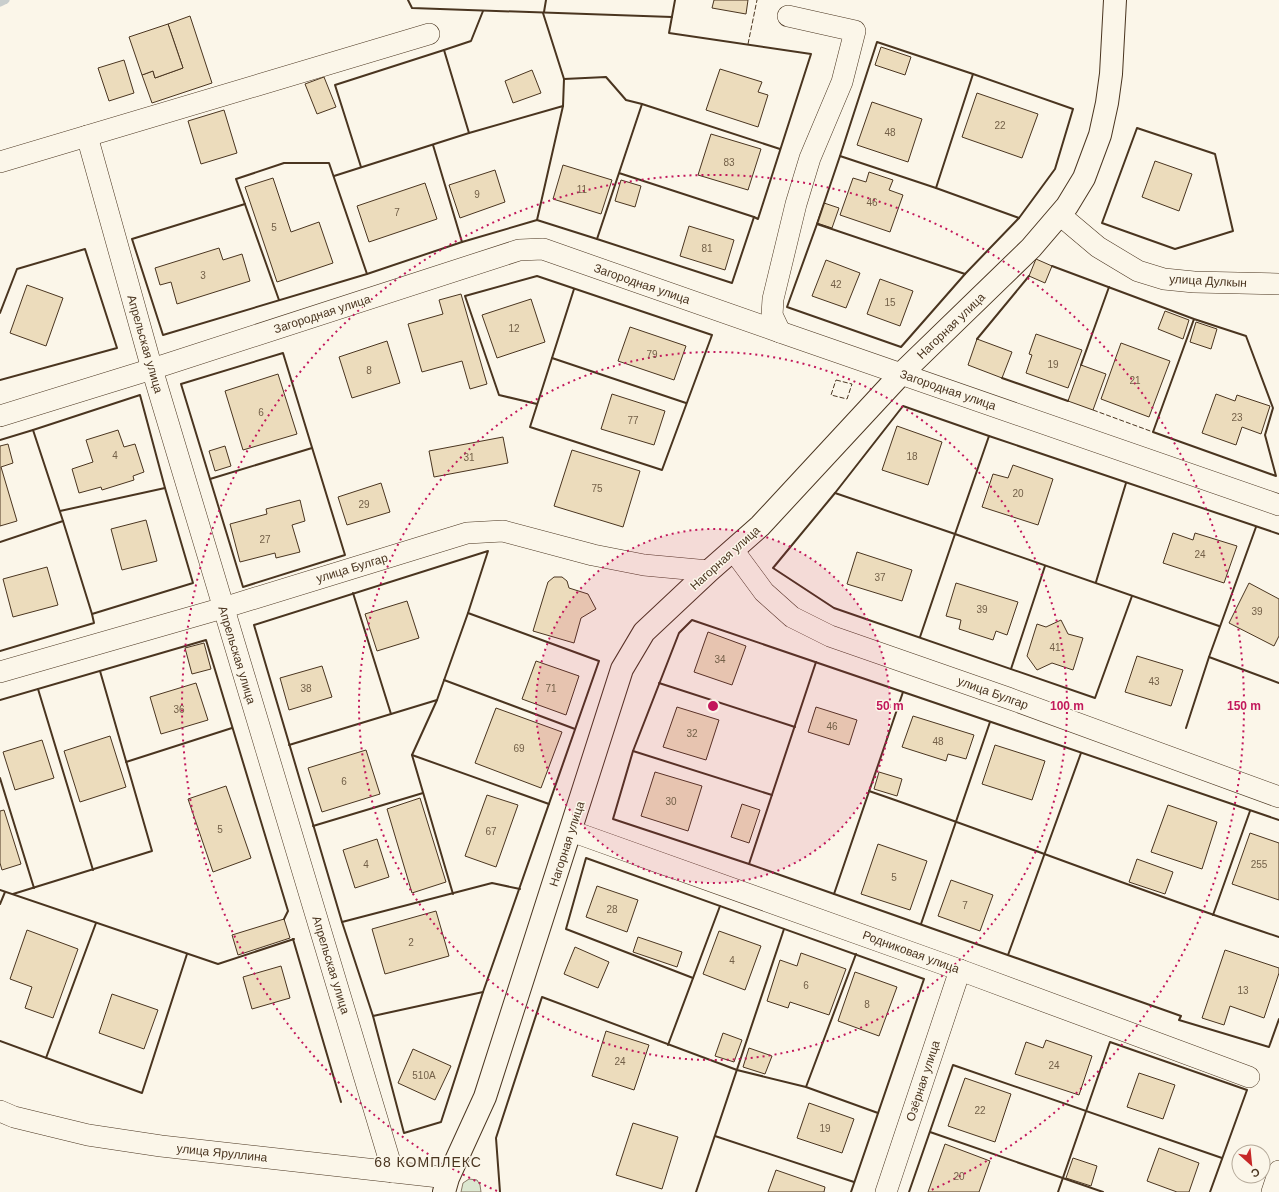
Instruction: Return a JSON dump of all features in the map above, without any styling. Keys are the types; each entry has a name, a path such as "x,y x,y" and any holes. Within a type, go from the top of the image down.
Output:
{"street":[{"name":"Нагорная улица","path":"446,1185 486,1097 622,669 644,632 760,526 901,374 1031,248 1060,216 1084,178 1100,135 1107,103 1111,74 1115,0"},
{"path":"780,332 772,315 773,299 810,158 842,82 855,31 788,16"},
{"path":"0,162 428,34"},
{"name":"Апрельская улица","path":"87,136 152,369 393,1172"},
{"name":"улица Дулкын","path":"1060,216 1098,247 1138,271 1164,279 1194,282 1279,284"},
{"name":"Загородная улица","path":"0,416 152,369 520,250 543,248 1279,505"},
{"name":"улица Булгар","path":"0,672 223,608 467,533 503,531 593,555 644,565 709,571"},
{"name":"улица Булгар","path":"733,550 764,592 792,617 830,636 1008,698 1279,797"},
{"name":"Родниковая улица","path":"571,831 960,970 1249,1077"},
{"name":"Озёрная улица","path":"886,1192 960,970"},
{"name":"улица Яруллина","path":"0,1111 14,1117 88,1136 161,1146 393,1172 446,1185"},
{"path":"1272,1192 1279,1171"}],"green space":[{"path":"469,1179 477,1180 480,1185 481,1192 461,1192 463,1183"}],"building":[{"path":"714,0 748,0 746,14 712,8"},
{"path":"190,16 212,83 152,103 142,75 153,71 155,78 183,68 168,24"},
{"path":"168,24 183,68 155,78 153,71 142,75 129,37"},
{"path":"881,47 911,57 905,75 875,65"},
{"path":"124,60 134,93 109,101 98,68"},
{"path":"720,69 762,82 758,92 768,95 758,127 706,110"},
{"path":"532,70 541,93 513,103 505,81"},
{"path":"324,77 336,107 317,114 305,84"},
{"path":"977,93 1038,114 1022,158 962,137"},
{"path":"872,102 922,119 908,162 857,145"},
{"path":"224,110 237,153 201,164 188,121"},
{"path":"711,134 761,149 748,190 698,175"},
{"path":"1155,161 1192,174 1179,211 1142,197"},
{"path":"563,165 612,180 601,214 553,199"},
{"path":"495,170 505,202 460,218 449,185"},
{"path":"869,172 893,180 889,190 903,195 890,232 840,215 853,178 866,182"},
{"path":"273,178 291,232 319,222 333,263 277,282 245,187"},
{"path":"621,180 641,186 635,207 615,201"},
{"path":"425,183 437,219 369,242 357,206"},
{"path":"824,203 839,208 832,228 817,223"},
{"path":"689,226 734,240 725,270 680,256"},
{"path":"219,248 223,260 242,254 250,281 177,304 171,282 160,285 155,268"},
{"path":"1036,259 1052,266 1045,283 1029,276"},
{"path":"826,260 860,273 846,308 812,296"},
{"path":"880,279 913,291 900,326 867,314"},
{"path":"27,285 63,298 46,346 10,333"},
{"path":"461,294 487,384 470,389 462,361 422,372 408,324 443,314 439,300"},
{"path":"531,299 545,342 497,358 482,315"},
{"path":"1165,311 1189,320 1183,339 1158,329"},
{"path":"1196,322 1217,329 1211,349 1190,342"},
{"path":"630,327 686,346 674,380 618,361"},
{"path":"1036,334 1082,350 1068,388 1026,373 1032,355 1029,354"},
{"path":"977,339 1012,352 1002,378 968,365"},
{"path":"387,341 400,383 352,398 339,357"},
{"path":"1121,343 1170,361 1149,417 1101,399"},
{"path":"1081,365 1106,374 1093,410 1068,401"},
{"path":"278,374 297,434 243,450 225,391"},
{"path":"612,394 665,411 654,445 601,429"},
{"path":"1216,394 1235,401 1237,395 1270,406 1261,434 1242,427 1236,445 1202,433"},
{"path":"897,426 942,442 928,485 882,470"},
{"path":"118,430 124,447 135,444 144,472 133,476 134,480 102,490 101,487 79,493 72,469 93,462 86,440"},
{"path":"503,437 508,463 434,477 429,451"},
{"path":"8,444 13,463 1,467 17,521 0,526 0,446"},
{"path":"225,446 231,466 215,471 209,451"},
{"path":"572,450 640,471 623,527 554,506"},
{"path":"1013,465 1053,479 1038,525 982,507 993,474 1008,478"},
{"path":"381,483 390,512 347,525 338,497"},
{"path":"300,500 305,521 292,525 300,552 276,558 275,553 240,562 230,524 267,514 266,509"},
{"path":"146,520 157,561 122,570 111,529"},
{"path":"1173,533 1193,540 1195,533 1237,546 1224,583 1163,563"},
{"path":"857,552 912,570 902,601 847,584"},
{"path":"47,567 58,605 13,617 3,579"},
{"path":"554,577 562,577 567,581 569,588 588,594 596,609 581,618 574,643 533,631 548,582"},
{"path":"956,583 1018,602 1007,635 996,631 993,640 959,629 961,620 946,616"},
{"path":"1249,583 1279,599 1279,636 1274,646 1229,623"},
{"path":"407,601 419,638 377,651 365,614"},
{"path":"1061,620 1068,634 1083,638 1073,670 1052,663 1037,670 1027,656 1037,624 1046,627"},
{"path":"708,632 746,646 732,685 694,672"},
{"path":"204,643 211,669 192,674 185,648"},
{"path":"1137,656 1183,670 1171,706 1125,692"},
{"path":"536,661 579,676 566,715 522,699"},
{"path":"322,666 332,697 289,710 280,678"},
{"path":"196,683 208,720 161,734 150,697"},
{"path":"677,707 719,720 706,760 663,747"},
{"path":"816,707 857,720 849,745 808,732"},
{"path":"496,708 562,732 541,788 475,763"},
{"path":"913,716 974,735 966,759 948,754 946,761 902,747"},
{"path":"110,736 126,787 80,802 64,751"},
{"path":"42,740 54,778 15,790 3,752"},
{"path":"995,745 1045,761 1032,800 982,784"},
{"path":"366,750 380,794 322,812 308,768"},
{"path":"655,772 702,786 688,831 641,816"},
{"path":"879,772 902,779 897,796 874,789"},
{"path":"226,786 251,858 213,872 188,799"},
{"path":"487,795 518,805 496,867 465,856"},
{"path":"420,798 446,882 412,893 387,809"},
{"path":"742,804 760,810 749,843 731,837"},
{"path":"1168,805 1217,822 1202,869 1151,852"},
{"path":"4,810 21,864 2,870 0,863 0,811"},
{"path":"1250,833 1279,843 1279,900 1232,884"},
{"path":"377,839 389,877 355,888 343,850"},
{"path":"878,844 927,861 910,910 861,894"},
{"path":"1137,859 1173,872 1165,894 1129,882"},
{"path":"951,880 993,895 980,931 938,916"},
{"path":"597,886 638,900 627,932 586,917"},
{"path":"436,911 449,956 385,974 372,929"},
{"path":"284,919 290,938 238,955 232,935"},
{"path":"27,930 78,949 53,1018 25,1008 32,987 10,979"},
{"path":"719,931 761,946 745,990 703,974"},
{"path":"638,937 682,952 677,967 633,952"},
{"path":"575,947 609,962 598,988 564,974"},
{"path":"1225,950 1279,968 1279,973 1264,1018 1230,1006 1224,1025 1202,1018"},
{"path":"801,953 846,969 829,1015 790,1002 788,1008 767,1001 780,960 797,966"},
{"path":"281,966 290,998 252,1009 243,977"},
{"path":"855,972 897,987 879,1036 838,1021"},
{"path":"112,994 158,1010 144,1049 99,1033"},
{"path":"606,1031 649,1045 634,1090 592,1076"},
{"path":"723,1033 742,1040 734,1062 715,1056"},
{"path":"1046,1040 1092,1056 1079,1095 1015,1074 1026,1042 1043,1048"},
{"path":"749,1048 772,1056 765,1074 743,1067"},
{"path":"413,1049 451,1066 435,1100 398,1083"},
{"path":"1139,1073 1175,1085 1163,1119 1127,1107"},
{"path":"965,1078 1011,1094 995,1142 948,1126"},
{"path":"809,1103 854,1119 842,1153 797,1138"},
{"path":"633,1123 678,1137 662,1189 616,1175"},
{"path":"945,1144 990,1161 979,1192 928,1192"},
{"path":"1159,1148 1199,1163 1189,1192 1177,1192 1147,1181"},
{"path":"1073,1158 1097,1166 1091,1186 1066,1178"},
{"path":"776,1170 825,1187 824,1192 768,1192"}],"waterway":[{"path":"0,3 6,0"}],"fence":[{"path":"748,44 757,0"},
{"path":"836,380 852,384 847,399 831,395 836,380"},
{"path":"1093,410 1153,432"}],"wall":[{"path":"408,0 412,8 672,17"},
{"path":"544,12 546,0"},
{"path":"675,0 669,33 811,54 758,219 754,217"},
{"path":"469,133 444,50 471,41 483,11"},
{"path":"543,13 564,79 563,106"},
{"path":"840,156 877,42 973,74 936,188"},
{"path":"361,167 335,85 444,50"},
{"path":"973,74 1073,109 1055,169 1019,218"},
{"path":"564,79 606,77 626,100 780,149"},
{"path":"619,173 754,217 732,283 597,239 642,104"},
{"path":"334,176 469,133 563,106 537,220"},
{"path":"1137,128 1215,154 1233,231 1175,249 1102,223 1137,128"},
{"path":"433,145 462,242"},
{"path":"840,156 936,188 1019,218 965,274 817,224 840,156"},
{"path":"279,300 236,179 284,163 329,163 367,274"},
{"path":"245,204 132,239 163,335 367,274 462,242 537,220 597,239"},
{"path":"817,224 787,307 901,347 965,274"},
{"path":"0,313 17,269 85,249 117,348 0,380"},
{"path":"1052,266 1194,319 1153,432 1276,476 1265,435 1273,408 1246,336 1194,319"},
{"path":"537,404 499,395 465,296 537,276 712,335 662,470 530,427 574,289"},
{"path":"977,339 1029,276"},
{"path":"1081,365 1109,287"},
{"path":"283,353 345,555 243,587 181,384 283,353"},
{"path":"552,358 686,403"},
{"path":"1002,378 1068,401"},
{"path":"0,440 140,395 193,583 92,614 63,521"},
{"path":"835,493 903,406 989,436"},
{"path":"0,542 63,521 33,430"},
{"path":"1132,596 1095,698 834,608 773,568 835,493 955,534 989,436 1279,534"},
{"path":"210,479 312,448"},
{"path":"1096,582 1126,483"},
{"path":"60,511 165,488"},
{"path":"1256,527 1209,657 1279,683"},
{"path":"920,637 955,534 1219,626"},
{"path":"488,551 468,613 599,661 483,992 373,1016 342,922 254,625 488,551"},
{"path":"1011,669 1045,566"},
{"path":"353,593 391,714"},
{"path":"468,613 437,700 412,755 549,804"},
{"path":"0,651 94,623 92,614"},
{"path":"1279,820 692,620 679,633 633,751 613,819 749,864 1181,1016 1179,1020 1269,1047 1279,1019"},
{"path":"0,700 206,640 288,911 284,919"},
{"path":"1186,728 1209,657"},
{"path":"749,864 816,662"},
{"path":"13,894 152,851 100,671"},
{"path":"444,680 575,729"},
{"path":"659,683 795,727"},
{"path":"38,689 93,870"},
{"path":"834,894 903,692"},
{"path":"289,745 437,700"},
{"path":"921,924 990,722"},
{"path":"126,762 232,728"},
{"path":"633,751 772,795"},
{"path":"1008,955 1081,753"},
{"path":"412,755 453,894"},
{"path":"0,778 34,888"},
{"path":"869,791 1176,902 1279,937"},
{"path":"313,826 423,793"},
{"path":"1213,915 1250,811"},
{"path":"693,978 566,929 586,858 924,979 851,1192"},
{"path":"342,922 492,883 520,889"},
{"path":"0,890 218,964 294,939"},
{"path":"0,904 5,892"},
{"path":"668,1045 720,906"},
{"path":"46,1058 96,923"},
{"path":"696,1192 784,929"},
{"path":"293,939 341,1102"},
{"path":"0,1041 142,1093 187,954"},
{"path":"806,1087 856,954"},
{"path":"373,1016 404,1133 441,1122 483,992"},
{"path":"500,1192 496,1138 542,997 737,1070 806,1087 878,1113"},
{"path":"1058,1192 1110,1042 1247,1090 1210,1192"},
{"path":"909,1192 953,1065 1222,1158"},
{"path":"930,1132 1103,1192"},
{"path":"715,1136 854,1182"}],"district":[{"name":"68 КОМПЛЕКС","path":"428,1162"}]}
